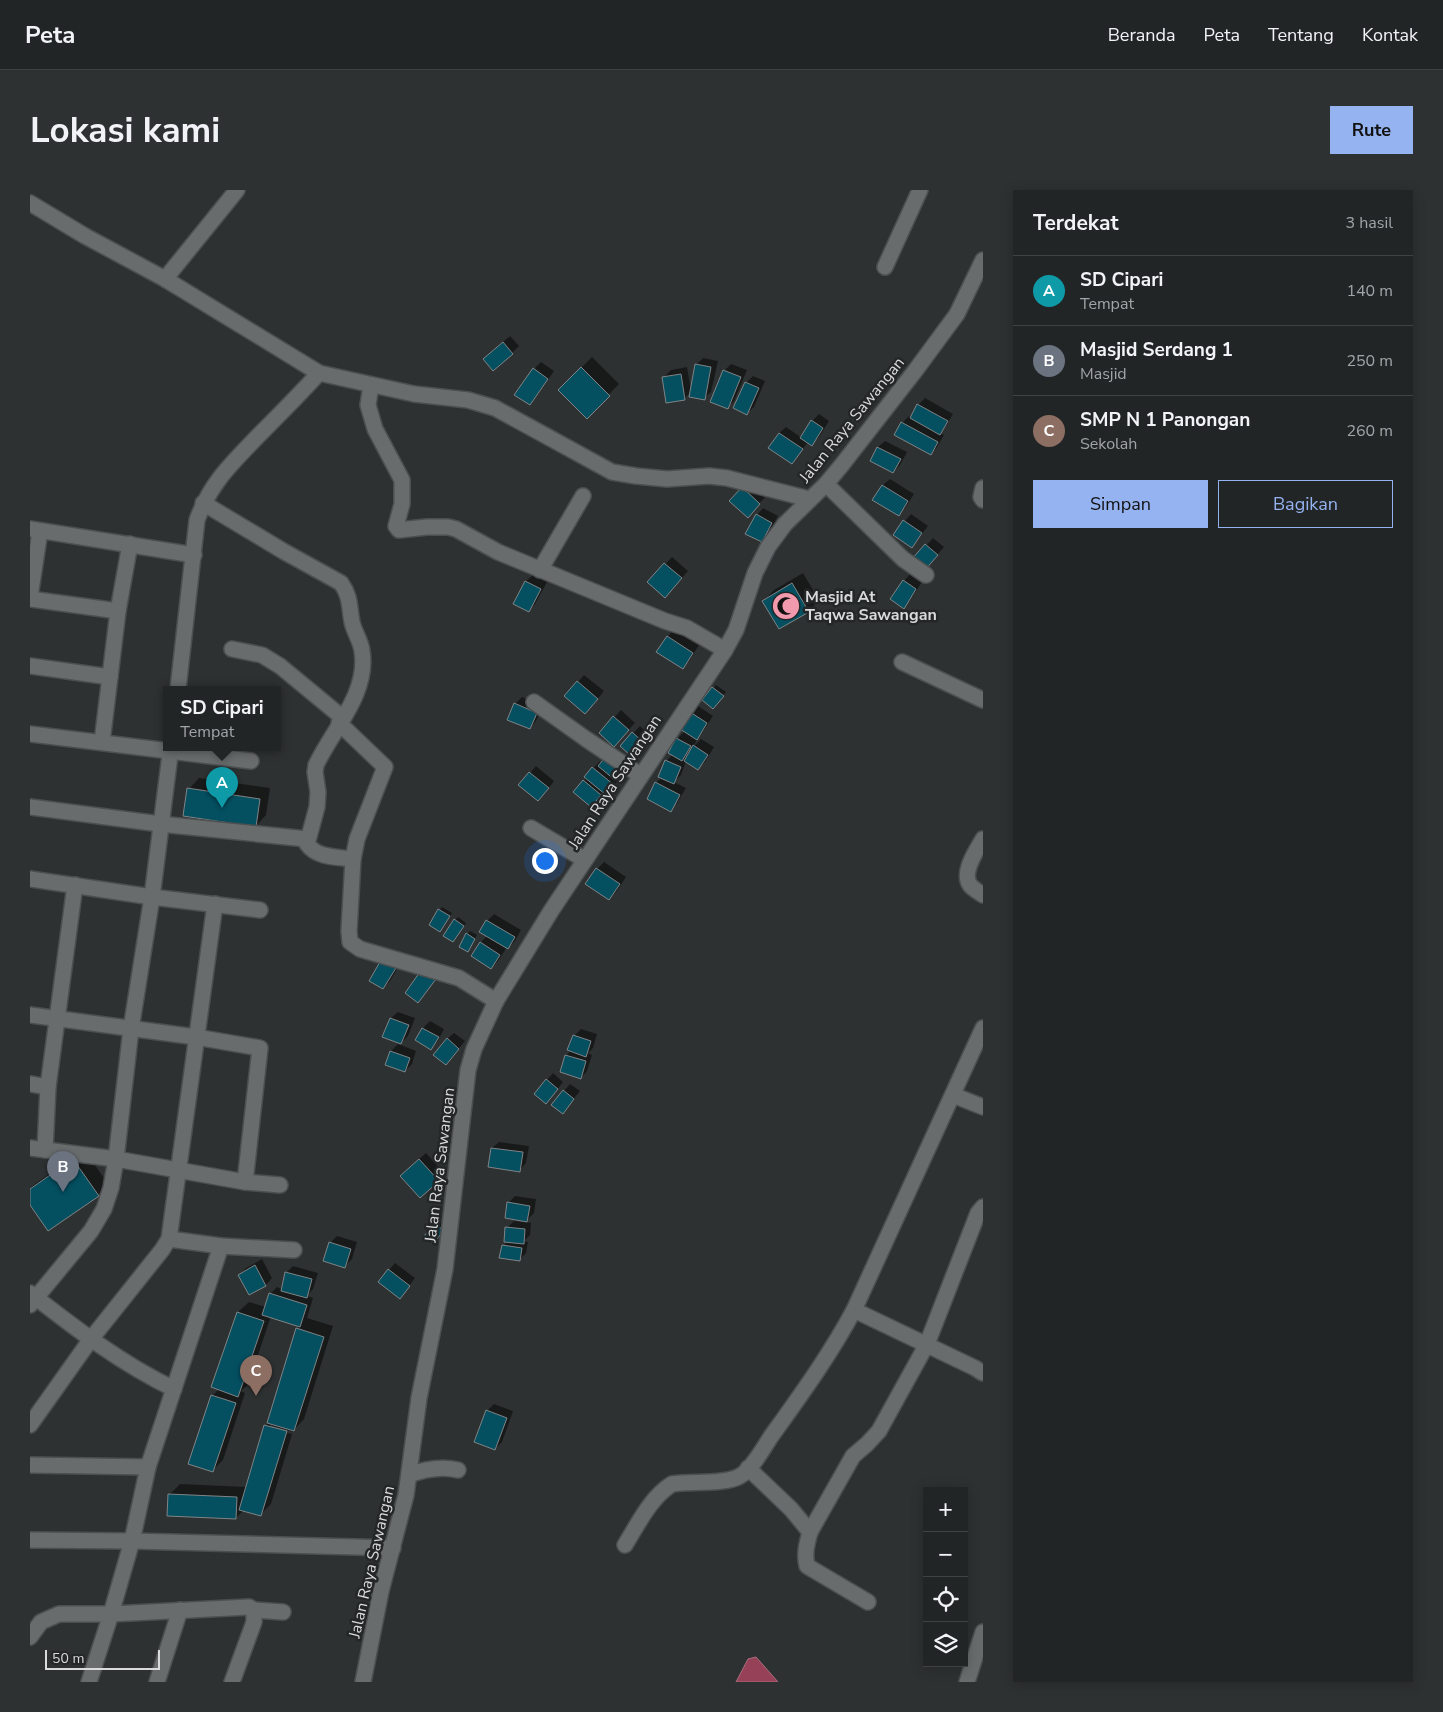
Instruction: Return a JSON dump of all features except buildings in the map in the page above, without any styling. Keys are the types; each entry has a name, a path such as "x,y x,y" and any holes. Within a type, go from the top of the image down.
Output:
{"street":[{"path":"165,279 237,190"},
{"path":"885,268 920,190"},
{"path":"30,203 85,236 165,279 319,374 414,394 468,400 494,408 612,472 667,479 709,476 727,478 809,499"},
{"name":"Jalan Raya Sawangan","path":"363,1682 381,1591 401,1520 409,1476 419,1398 445,1269 468,1070 474,1049 496,1001 551,911 725,650 736,630 755,573 768,547 785,524 826,484 916,371 957,314 983,260"},
{"path":"178,686 197,520 203,503 224,471 319,374"},
{"path":"371,385 368,404 375,430 402,480 402,504 396,528 402,531 427,527 456,529 498,552 540,570 665,621 688,628 725,650"},
{"path":"826,484 903,559 926,575"},
{"path":"983,488 981,497 983,500"},
{"path":"540,570 583,496"},
{"path":"203,503 341,583 347,592 352,622 362,649 362,678 355,697 316,765 317,807 307,844 316,853 353,859"},
{"path":"118,611 30,598 35,530 194,555"},
{"path":"102,742 118,611 130,544"},
{"path":"232,649 262,655 280,666 341,720 385,767 357,839 353,859 350,942 360,949 459,978 496,1001"},
{"path":"902,662 983,700"},
{"path":"30,666 110,677"},
{"path":"534,702 640,775"},
{"path":"30,734 163,748"},
{"path":"171,751 152,897 131,1029 111,1188 104,1209 91,1231 32,1299 150,1378 174,1389"},
{"path":"184,751 251,761"},
{"path":"30,807 160,824 307,839"},
{"path":"532,828 585,860"},
{"path":"983,839 971,864 967,879 970,885 983,895"},
{"path":"30,879 152,897 260,910"},
{"path":"75,885 58,1019 37,1149 116,1159 245,1182 280,1185"},
{"path":"30,1425 91,1339 169,1239 180,1170 215,904"},
{"path":"30,1015 196,1037 260,1048 245,1182"},
{"path":"626,1544 645,1513 664,1489 672,1484 732,1480 741,1476 835,1345 854,1310 983,1028"},
{"path":"30,1084 48,1087"},
{"path":"953,1095 983,1107"},
{"path":"868,1602 807,1566 805,1558 810,1532 853,1456 879,1431 926,1344 978,1213 983,1207"},
{"path":"169,1239 221,1246 294,1250"},
{"path":"89,1682 132,1541 148,1467 221,1246"},
{"path":"854,1310 983,1373"},
{"path":"30,1465 148,1467"},
{"path":"409,1476 429,1469 446,1467 458,1470"},
{"path":"748,1468 786,1504 810,1532"},
{"path":"30,1540 393,1548"},
{"path":"30,1637 41,1622 60,1614 111,1614 240,1606 249,1607 254,1610 283,1612"},
{"path":"157,1682 180,1610"},
{"path":"232,1682 254,1622 254,1610"},
{"path":"967,1682 983,1632"}],"shaded area":[{"path":"756,1657 778,1682 736,1682 748,1659"}],"place":[{"name":"Masjid At Taqwa Sawangan","path":"786,606"},
{"name":"SD Cipari","path":"222,808"},
{"name":"Masjid Serdang 1","path":"63,1192"},
{"name":"SMP N 1 Panongan","path":"256,1396"}]}
